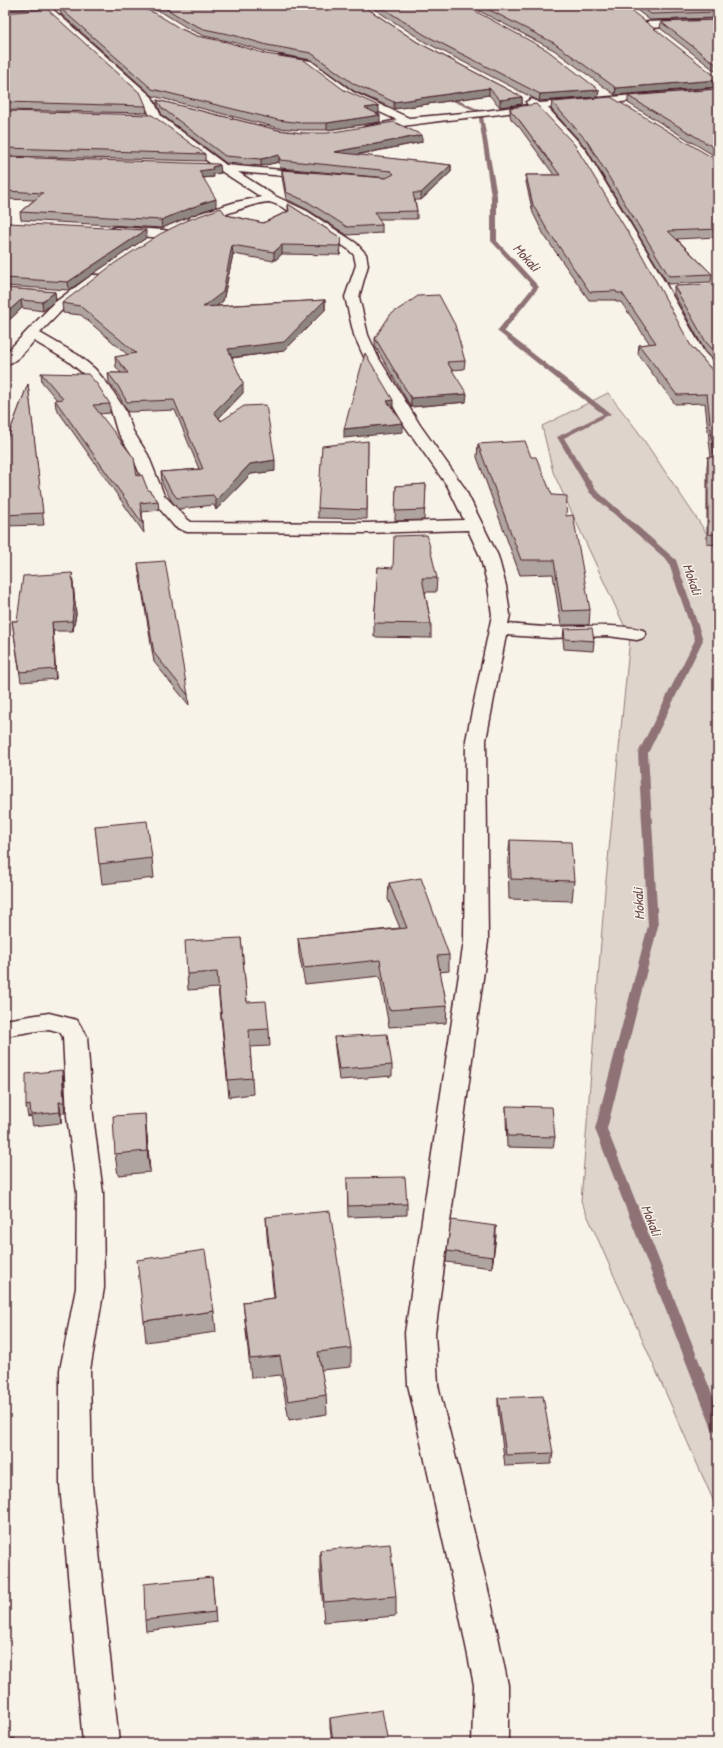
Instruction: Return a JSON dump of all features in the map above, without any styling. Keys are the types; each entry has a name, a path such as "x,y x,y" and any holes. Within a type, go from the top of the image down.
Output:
{"street":[{"path":"47,9 154,109 222,167 271,198 303,214 352,246 360,254 362,265 352,297 361,335 371,357 413,426 456,487 489,556 497,586 500,615 476,740 476,941 420,1333 423,1385 472,1594 491,1685 490,1743"},
{"path":"658,34 643,23 718,22"},
{"path":"270,57 308,63 349,94 408,121"},
{"path":"597,90 626,108"},
{"path":"360,131 408,121 460,117 539,106 718,90"},
{"path":"522,97 539,106 580,149 663,290 698,354 718,376"},
{"path":"199,166 322,176"},
{"path":"146,246 181,225 233,207 271,198"},
{"path":"102,231 164,234"},
{"path":"5,361 22,348 49,315 72,296 110,269"},
{"path":"663,290 679,289"},
{"path":"50,294 72,296"},
{"path":"32,334 73,358 90,372 105,390 118,410 125,431 140,455 157,496 180,523 187,527 365,528 473,525"},
{"path":"498,629 550,633 608,631 637,634"},
{"path":"5,1028 49,1021 68,1026 75,1037 80,1116 90,1193 90,1288 75,1370 76,1485 88,1622 101,1743"}],"shaded area":[{"path":"608,393 637,430 718,550 718,1511 581,1201 605,890 630,638 553,472 542,426"}],"building":[{"path":"93,5 133,5 155,13 181,29 197,36 227,42 266,54 304,60 344,90 379,106 365,108 380,115 327,123 302,123 278,120 152,89 60,8"},
{"path":"158,5 362,5 417,42 522,97 500,100 489,88 394,102 354,84 311,53 267,45 233,35 204,29"},
{"path":"378,5 464,5 547,50 599,90 540,94 425,35"},
{"path":"480,5 624,5 718,77 718,80 616,88 554,43"},
{"path":"639,5 718,5 718,12 651,14"},
{"path":"47,9 141,94 146,106 5,102 5,13"},
{"path":"718,20 718,66 661,22"},
{"path":"718,89 718,150 628,96"},
{"path":"611,97 718,161 718,229 668,231 712,274 669,276 587,141 552,102"},
{"path":"157,100 278,130 302,133 327,133 394,122 422,135 334,152 451,165 421,193 413,193 417,211 375,212 382,225 347,227 308,202 286,192 282,170 386,178 394,174 391,171 280,160 279,155 261,159 225,156 162,108"},
{"path":"536,104 574,144 643,257 691,346 713,371 718,372 718,535 708,534 708,457 714,457 707,394 677,395 639,345 656,343 622,293 617,293 616,291 590,292 545,226 533,205 526,175 560,175 510,108"},
{"path":"5,111 152,115 205,154 5,148"},
{"path":"5,157 220,165 212,167 213,169 199,171 216,199 161,220 20,212 43,193 5,191"},
{"path":"288,204 341,238 340,246 282,245 274,252 232,245 223,292 203,307 325,300 284,342 228,349 243,383 214,412 221,421 244,406 266,405 275,460 250,464 216,500 213,495 177,498 170,489 161,472 203,469 174,400 127,402 118,386 108,373 128,373 115,357 136,353 80,306 62,303 115,263 160,234 188,220 221,208 226,215 263,223 289,211"},
{"path":"8,223 146,230 68,282 5,278 5,226"},
{"path":"718,284 718,355 706,342 674,286"},
{"path":"5,288 55,292 42,302 21,300 5,314"},
{"path":"439,295 455,325 465,361 447,362 467,394 411,398 375,338 390,315 418,296"},
{"path":"365,353 393,400 387,401 403,423 344,429"},
{"path":"41,373 88,374 97,384 110,404 93,405 134,458 137,476 142,475 147,488 158,501 140,503 143,524 55,400 63,399"},
{"path":"28,384 43,513 5,515 5,444"},
{"path":"368,441 367,510 318,508 322,446"},
{"path":"525,441 531,457 536,457 552,495 567,496 566,516 573,515 590,610 562,611 554,560 521,560 478,444"},
{"path":"426,484 425,510 395,511 396,486"},
{"path":"427,535 437,578 422,578 431,624 374,623 378,567 393,568 394,536"},
{"path":"165,561 188,695 154,653 138,563"},
{"path":"72,573 74,605 72,621 52,622 55,669 20,672 12,621 17,621 23,576"},
{"path":"592,628 594,641 565,639 564,629"},
{"path":"147,821 152,858 99,864 95,826"},
{"path":"510,840 571,842 574,881 511,879"},
{"path":"421,878 449,955 437,956 447,1006 389,1010 380,960 304,968 298,938 407,928 389,883"},
{"path":"241,938 247,1002 266,1001 269,1029 249,1030 252,1078 228,1080 217,972 187,974 185,941"},
{"path":"387,1034 392,1065 339,1069 334,1037"},
{"path":"62,1070 64,1102 59,1102 60,1112 31,1115 30,1105 26,1106 26,1074"},
{"path":"506,1106 552,1107 555,1137 508,1136"},
{"path":"145,1114 147,1151 115,1154 113,1116"},
{"path":"405,1177 407,1204 348,1206 347,1178"},
{"path":"330,1211 351,1348 318,1352 326,1395 288,1401 280,1356 250,1359 243,1302 275,1298 266,1217"},
{"path":"451,1220 496,1226 493,1257 447,1251"},
{"path":"205,1250 214,1311 144,1321 137,1260"},
{"path":"543,1396 553,1453 506,1455 498,1398"},
{"path":"390,1544 396,1596 324,1602 320,1550"},
{"path":"212,1577 215,1612 145,1620 144,1584"},
{"path":"382,1710 388,1743 333,1743 330,1718"},
{"path":"15,1738 15,1743 5,1743 5,1739"}],"waterway":[{"name":"Mokali","path":"443,95 480,111 494,196 494,241 536,287 500,331 568,385 608,414 560,437 593,491 672,560 699,640 643,753 653,926 601,1129 718,1426"}]}
